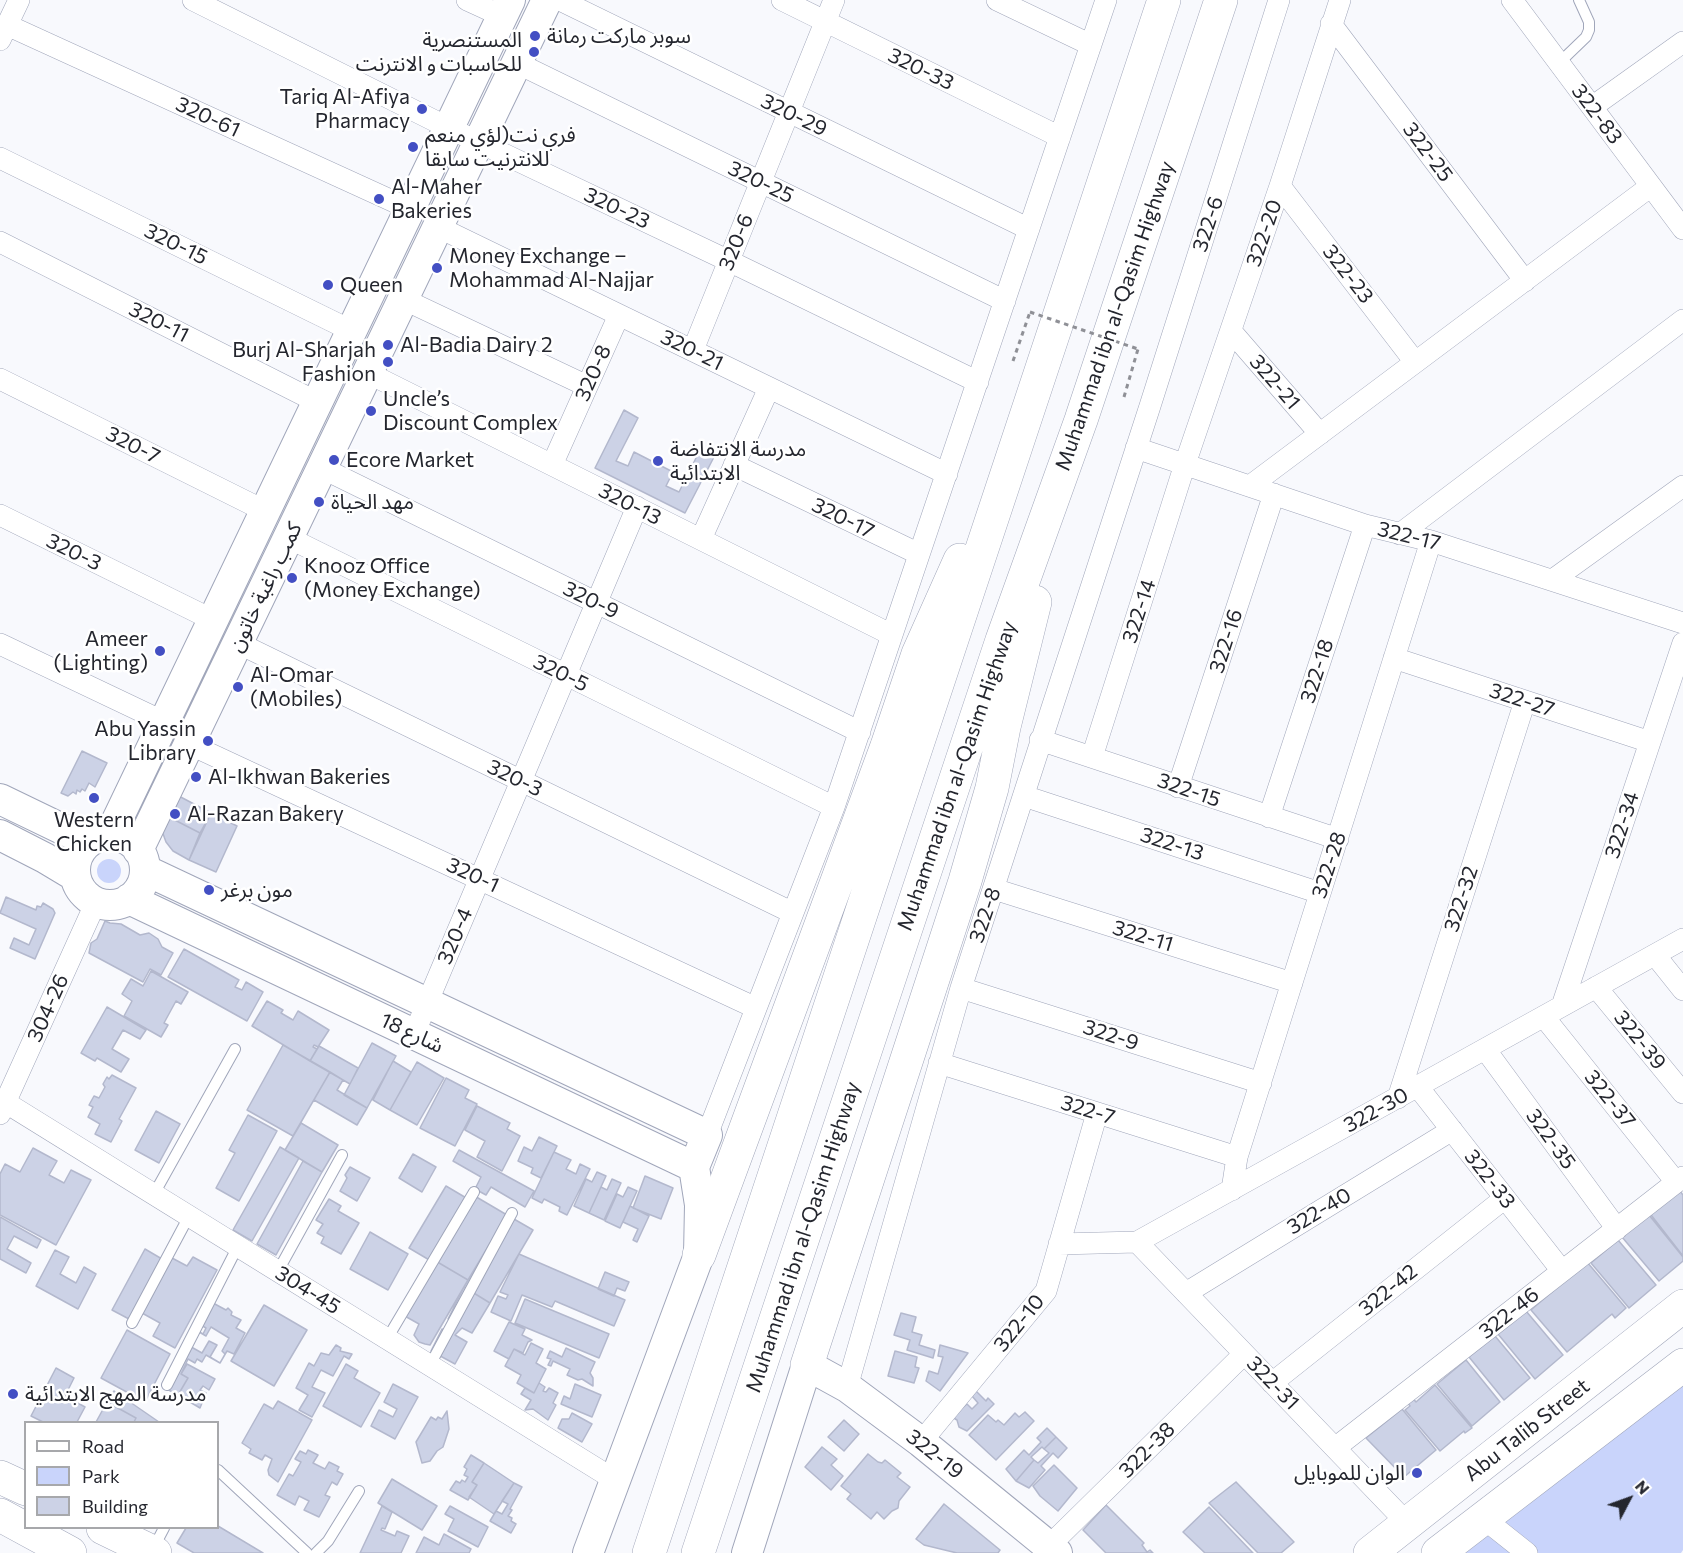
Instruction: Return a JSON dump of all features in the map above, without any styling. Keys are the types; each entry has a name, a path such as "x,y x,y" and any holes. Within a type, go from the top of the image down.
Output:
{"main road":[{"path":"649,1553 1164,0"},
{"name":"Muhammad ibn al-Qasim Highway","path":"698,1553 1002,640 1081,420 1221,0"},
{"path":"699,1255 887,746 918,654 1037,385"},
{"path":"807,1365 971,860 992,788 1004,727 1081,420"},
{"name":"Abu Talib Street","path":"1370,1553 1683,1306"},
{"name":"Abu Talib Street","path":"1438,1553 1683,1365"},
{"path":"0,1477 24,1488"},
{"path":"0,1515 24,1528"},
{"path":"26,1529 70,1553"},
{"path":"109,1529 157,1544"}],"street":[{"path":"3,32 19,0"},
{"name":"320-23","path":"193,0 449,128 978,382"},
{"path":"467,0 506,8"},
{"name":"كمب راغبة خاتون","path":"142,860 189,744 547,0"},
{"name":"320-29","path":"560,0 1029,229"},
{"name":"320-33","path":"782,0 1060,137"},
{"name":"320-6","path":"693,351 834,0"},
{"path":"997,0 1091,45"},
{"path":"588,1553 699,1255 700,1205 694,1167 834,807 1106,0"},
{"name":"322-6","path":"1136,448 1278,0"},
{"name":"322-20","path":"1185,464 1280,186 1340,0"},
{"name":"322-83","path":"1512,0 1683,229"},
{"name":"كمب راغبة خاتون","path":"99,838 164,722 506,8"},
{"name":"322-25","path":"1331,24 1525,280"},
{"name":"320-61","path":"3,32 410,209"},
{"path":"1592,107 1683,42"},
{"name":"320-25","path":"517,63 1005,302"},
{"name":"320-15","path":"0,158 352,331"},
{"name":"322-23","path":"1280,186 1416,362"},
{"path":"1250,486 1651,186"},
{"name":"320-21","path":"438,227 947,474"},
{"name":"320-11","path":"0,242 317,402"},
{"path":"404,299 587,386"},
{"name":"320-8","path":"552,465 619,315"},
{"path":"1401,534 1683,320"},
{"name":"322-21","path":"1231,331 1320,434"},
{"name":"320-13","path":"368,373 892,635"},
{"name":"320-7","path":"0,379 265,511"},
{"path":"701,539 769,388"},
{"name":"322-17","path":"1136,448 1365,525 1431,541 1554,579 1683,623"},
{"name":"322-8","path":"847,1387 961,988 1136,448"},
{"name":"322-14","path":"1092,757 1185,464"},
{"name":"320-17","path":"734,465 919,555"},
{"name":"320-9","path":"322,468 860,732"},
{"path":"1554,579 1683,486"},
{"name":"322-16","path":"1178,787 1274,494"},
{"name":"320-4","path":"414,1034 637,507"},
{"name":"320-3","path":"0,515 213,620"},
{"name":"322-18","path":"1269,817 1365,525"},
{"name":"320-5","path":"289,538 834,807"},
{"name":"322-28","path":"1232,1190 1237,1157 1431,541"},
{"name":"320-3","path":"238,643 793,913"},
{"name":"322-34","path":"1562,1006 1683,643"},
{"path":"0,644 164,722"},
{"name":"322-27","path":"1394,658 1650,742"},
{"name":"322-32","path":"1398,1098 1525,701"},
{"name":"322-15","path":"1040,740 1338,839"},
{"name":"320-1","path":"189,744 756,1008"},
{"name":"322-13","path":"1024,796 1320,893"},
{"path":"0,799 99,838 126,839 142,860 141,887 129,899 112,905 96,902 82,891 75,876 77,857 99,838"},
{"path":"0,835 75,876"},
{"name":"شارع 18","path":"142,860 427,1003 707,1134"},
{"name":"322-11","path":"994,889 1292,983"},
{"name":"شارع 18","path":"129,899 694,1167"},
{"name":"304-26","path":"2,1105 96,902"},
{"name":"322-30","path":"1059,1244 1137,1242 1683,939"},
{"path":"1655,955 1683,990"},
{"name":"322-39","path":"1596,987 1683,1093"},
{"name":"322-9","path":"961,988 1261,1083"},
{"name":"322-37","path":"1544,1017 1680,1180"},
{"name":"322-35","path":"1485,1049 1617,1229"},
{"name":"322-7","path":"939,1063 1237,1157"},
{"name":"322-33","path":"1418,1086 1562,1271"},
{"name":"304-45","path":"2,1105 154,1194 615,1480"},
{"name":"322-10","path":"921,1442 1046,1291 1097,1113"},
{"name":"322-40","path":"1186,1293 1452,1130"},
{"name":"322-46","path":"1335,1448 1680,1180"},
{"name":"322-42","path":"1272,1383 1505,1198"},
{"name":"322-31","path":"1137,1242 1408,1524"},
{"name":"322-38","path":"1049,1551 1244,1354"},
{"path":"747,1553 807,1365"},
{"name":"322-19","path":"807,1365 847,1387 921,1442 1049,1551"},
{"path":"1483,1518 1527,1553"}],"lane":[{"path":"1559,63 1586,36 1589,30 1589,22 1579,0"},
{"path":"154,1194 235,1049"},
{"path":"278,1271 342,1155"},
{"path":"387,1339 474,1192"},
{"path":"430,1365 512,1214"},
{"path":"132,1323 189,1216"},
{"path":"167,1384 238,1246"},
{"path":"219,1471 307,1553"},
{"path":"316,1553 328,1541 359,1491"}],"path":[{"path":"1013,361 1030,312 1138,349 1124,397"}],"green space":[{"path":"109,859 118,862 121,871 118,880 109,883 100,880 97,871 100,862"},
{"path":"1683,1383 1683,1550 1681,1553 1464,1553"}],"building":[{"path":"624,410 638,418 616,461 628,466 634,452 673,472 666,486 679,492 700,450 714,457 685,513 595,468"},
{"path":"82,751 107,763 95,787 89,783 85,791 77,790 76,794 73,792 68,796 61,793"},
{"path":"175,794 211,813 200,833 165,815"},
{"path":"211,813 237,826 216,872 189,860"},
{"path":"165,815 200,833 189,860 173,851 166,842 162,831"},
{"path":"6,897 36,910 37,906 41,907 43,903 55,913 35,959 10,948 14,938 29,945 36,929 0,913"},
{"path":"105,921 121,924 140,935 149,933 158,939 162,947 173,953 161,975 150,969 143,982 89,953 91,943 97,939"},
{"path":"184,949 239,980 235,987 242,990 246,982 263,992 247,1021 168,977"},
{"path":"151,971 188,992 181,1004 176,1001 164,1023 168,1025 161,1037 124,1016 132,1001 122,994 131,979 143,986"},
{"path":"267,1001 283,1010 281,1013 293,1020 298,1011 329,1030 318,1047 314,1045 313,1047 317,1049 310,1061 252,1026"},
{"path":"107,1007 146,1030 140,1039 123,1030 112,1049 129,1059 121,1072 97,1058 95,1061 81,1053"},
{"path":"372,1043 396,1056 367,1108 344,1095"},
{"path":"283,1045 330,1072 293,1136 247,1110"},
{"path":"319,1046 358,1068 350,1084 310,1061"},
{"path":"393,1061 411,1072 390,1110 373,1100"},
{"path":"417,1062 444,1078 417,1125 390,1110"},
{"path":"330,1072 343,1080 337,1090 367,1108 357,1125 314,1100"},
{"path":"112,1075 136,1088 119,1119 122,1121 111,1142 95,1134 100,1124 88,1117 93,1107 89,1105 94,1096 99,1098 105,1087 103,1084 107,1077 109,1079"},
{"path":"446,1078 469,1090 465,1098 477,1104 455,1146 420,1128"},
{"path":"477,1106 510,1123 507,1129 520,1136 502,1171 477,1157 485,1141 465,1130"},
{"path":"156,1111 180,1124 159,1163 135,1150"},
{"path":"248,1115 277,1131 239,1201 216,1188 235,1153 229,1150"},
{"path":"301,1123 338,1145 322,1172 285,1150"},
{"path":"539,1137 557,1146 541,1178 531,1173 533,1168 518,1161 524,1147 532,1151"},
{"path":"280,1147 299,1158 252,1241 233,1230"},
{"path":"33,1148 57,1161 49,1175 64,1183 71,1170 91,1180 56,1245 0,1215 0,1174 5,1164 20,1172"},
{"path":"459,1150 534,1191 525,1207 491,1187 486,1195 475,1189 481,1177 453,1161"},
{"path":"554,1152 571,1160 566,1169 576,1174 580,1164 590,1169 567,1215 559,1211 560,1207 544,1199 542,1203 532,1198"},
{"path":"413,1154 436,1167 422,1192 399,1178"},
{"path":"303,1161 322,1172 276,1255 257,1244"},
{"path":"350,1167 370,1178 357,1201 340,1191"},
{"path":"597,1172 606,1176 589,1213 574,1206 586,1179 592,1182"},
{"path":"645,1176 673,1188 661,1219 633,1208"},
{"path":"612,1179 621,1183 604,1220 589,1213 601,1187 607,1190"},
{"path":"446,1186 468,1199 431,1261 409,1248"},
{"path":"628,1187 637,1191 620,1228 605,1221 617,1194 623,1197"},
{"path":"1677,1187 1683,1195 1683,1256 1648,1211"},
{"path":"473,1195 507,1215 468,1280 434,1260"},
{"path":"329,1199 341,1206 338,1211 359,1223 341,1254 321,1243 324,1237 317,1233 323,1224 316,1220"},
{"path":"630,1206 649,1216 637,1242 633,1240 638,1229 623,1222"},
{"path":"507,1215 533,1230 490,1303 464,1287"},
{"path":"1649,1215 1683,1257 1683,1261 1659,1281 1622,1237"},
{"path":"0,1217 41,1240 37,1248 14,1236 7,1249 31,1263 26,1273 0,1259"},
{"path":"370,1232 408,1254 388,1290 350,1269"},
{"path":"1618,1240 1656,1285 1629,1308 1591,1263"},
{"path":"145,1249 162,1259 129,1319 112,1310"},
{"path":"55,1250 69,1257 60,1274 76,1283 84,1267 96,1274 78,1309 36,1286"},
{"path":"519,1254 625,1300 614,1326 555,1301 552,1307 522,1295 511,1321 491,1312 498,1296 506,1299 508,1295 500,1292"},
{"path":"193,1257 217,1270 175,1348 153,1336 160,1323 142,1313 172,1258 187,1266"},
{"path":"434,1260 468,1280 430,1345 419,1342 414,1335 419,1324 403,1315"},
{"path":"1587,1262 1626,1308 1615,1318 1612,1314 1567,1352 1531,1310"},
{"path":"605,1272 629,1282 625,1291 617,1288 614,1296 598,1289"},
{"path":"464,1287 490,1303 472,1333 462,1328 455,1335 467,1342 455,1364 431,1351 442,1329 449,1333 457,1325 448,1319"},
{"path":"525,1299 609,1334 599,1358 515,1323"},
{"path":"213,1303 226,1310 228,1308 232,1312 231,1315 241,1320 236,1328 245,1333 234,1354 227,1351 220,1363 206,1355 202,1362 197,1359 195,1363 188,1359 181,1374 188,1378 178,1395 163,1387 194,1329 203,1334 206,1328 201,1325"},
{"path":"264,1305 307,1330 274,1386 231,1361"},
{"path":"1526,1311 1563,1355 1535,1379 1498,1334"},
{"path":"901,1313 916,1317 912,1332 922,1335 919,1345 935,1350 933,1358 907,1350 910,1340 894,1335"},
{"path":"509,1322 525,1329 522,1335 532,1340 528,1342 523,1353 514,1349 509,1359 494,1351"},
{"path":"211,1327 229,1338 222,1351 225,1354 220,1363 210,1357 217,1345 209,1341 202,1353 186,1344 194,1329 206,1336"},
{"path":"127,1330 170,1354 145,1402 101,1378"},
{"path":"1495,1336 1530,1378 1504,1400 1469,1357"},
{"path":"531,1343 543,1349 536,1363 546,1369 534,1393 517,1383 521,1375 505,1366 514,1349 525,1355"},
{"path":"336,1345 341,1348 340,1351 352,1354 349,1359 344,1356 333,1376 321,1370 312,1387 325,1393 312,1417 299,1410 308,1395 296,1388 309,1363 314,1366 321,1353 329,1355"},
{"path":"940,1345 968,1353 940,1391 926,1381 929,1371 938,1374 943,1357 938,1356"},
{"path":"566,1348 595,1362 590,1373 593,1386 582,1379 578,1380 567,1375 570,1369 553,1361 551,1366 548,1365 551,1359 547,1358 550,1351 562,1357"},
{"path":"895,1351 917,1357 915,1367 919,1368 914,1383 888,1376"},
{"path":"1466,1360 1500,1402 1472,1426 1437,1384"},
{"path":"187,1364 215,1379 209,1390 203,1386 200,1390 206,1393 200,1408 178,1395 188,1378 181,1374"},
{"path":"346,1364 358,1371 354,1378 380,1393 361,1427 323,1406"},
{"path":"56,1368 74,1378 65,1396 85,1407 78,1421 41,1421 31,1416"},
{"path":"539,1383 545,1387 543,1391 546,1392 549,1388 558,1393 553,1403 556,1405 548,1420 533,1409 525,1410 531,1400 521,1394 525,1388 534,1393"},
{"path":"393,1384 418,1397 395,1439 371,1426 379,1410 393,1417 397,1409 384,1402"},
{"path":"575,1384 601,1395 592,1417 561,1404 564,1396 570,1399"},
{"path":"1435,1385 1472,1428 1465,1433 1464,1431 1440,1451 1405,1410 1410,1406 1406,1400 1411,1396 1416,1402"},
{"path":"114,1391 158,1421 134,1421 136,1418 107,1402"},
{"path":"976,1391 986,1401 988,1398 994,1404 967,1431 959,1427 957,1420 952,1417 967,1404 972,1409 978,1403 972,1396"},
{"path":"278,1401 312,1420 278,1482 269,1475 268,1470 272,1459 265,1455 262,1460 249,1453 251,1449 242,1443 264,1404 273,1409"},
{"path":"107,1402 136,1418 134,1421 97,1421"},
{"path":"1402,1409 1436,1450 1404,1477 1366,1438"},
{"path":"447,1411 449,1429 443,1447 430,1461 422,1463 416,1442 431,1417 436,1420 438,1417 442,1419"},
{"path":"1025,1412 1034,1421 996,1460 969,1435 988,1415 1004,1425 1015,1413 1019,1417"},
{"path":"572,1413 592,1424 582,1442 558,1428 562,1419 569,1419"},
{"path":"844,1420 859,1434 844,1451 828,1437"},
{"path":"1047,1428 1056,1437 1044,1449 1042,1447 1031,1457 1034,1460 1016,1481 1006,1469 1024,1450 1029,1455 1041,1442 1037,1438"},
{"path":"1056,1437 1067,1448 1058,1458 1053,1453 1041,1466 1045,1470 1029,1488 1016,1481 1034,1460 1038,1463 1049,1453 1044,1449"},
{"path":"822,1447 837,1459 831,1465 843,1476 831,1490 805,1467"},
{"path":"308,1450 318,1455 313,1463 325,1469 329,1462 339,1467 337,1471 343,1474 337,1485 332,1482 325,1495 330,1497 319,1517 304,1510 309,1501 299,1496 295,1505 277,1495 289,1474 293,1476 301,1462 295,1459 300,1451 306,1454"},
{"path":"868,1454 878,1462 882,1463 885,1460 901,1473 897,1477 910,1487 899,1501 898,1508 884,1519 877,1512 871,1519 847,1499 851,1494 841,1486"},
{"path":"471,1455 484,1463 472,1482 477,1485 468,1500 450,1490 456,1481 465,1482 468,1477 464,1475 467,1469 464,1467"},
{"path":"484,1463 514,1483 494,1514 469,1497 477,1485 472,1482"},
{"path":"1054,1465 1077,1488 1058,1511 1040,1496 1033,1486"},
{"path":"392,1479 437,1506 422,1530 378,1503"},
{"path":"1236,1482 1294,1542 1281,1553 1258,1553 1209,1503"},
{"path":"514,1483 522,1487 508,1516 516,1524 511,1533 490,1521 496,1511 502,1514 508,1504 502,1501"},
{"path":"944,1504 1000,1550 998,1553 957,1553 924,1545 916,1539"},
{"path":"1106,1505 1144,1543 1142,1545 1147,1552 1150,1550 1153,1553 1106,1553 1083,1530"},
{"path":"382,1506 392,1512 385,1529 381,1530 395,1536 397,1531 409,1536 401,1553 360,1553"},
{"path":"450,1506 488,1527 478,1547 448,1531 454,1519 445,1514"},
{"path":"1209,1507 1253,1553 1205,1553 1183,1532"},
{"path":"219,1527 263,1553 194,1553 177,1543 185,1529 219,1529"},
{"path":"444,1534 471,1549 469,1553 416,1553 424,1537 439,1545"}],"place":[{"name":"سوبر ماركت رمانة","path":"535,36"},
{"name":"المستنصرية للحاسبات و الانترنت","path":"534,52"},
{"name":"Tariq Al-Afiya Pharmacy","path":"422,109"},
{"name":"فري نت(لؤي منعم للانترنيت سابقا","path":"413,147"},
{"name":"Al-Maher Bakeries","path":"379,199"},
{"name":"Money Exchange – Mohammad Al-Najjar","path":"437,268"},
{"name":"Queen","path":"328,285"},
{"name":"Al-Badia Dairy 2","path":"388,345"},
{"name":"Burj Al-Sharjah Fashion","path":"388,362"},
{"name":"Uncle’s Discount Complex","path":"371,411"},
{"name":"Ecore Market","path":"334,460"},
{"name":"مدرسة الانتفاضة الابتدائية","path":"658,461"},
{"name":"مهد الحياة","path":"319,502"},
{"name":"Knooz Office (Money Exchange)","path":"292,578"},
{"name":"Ameer (Lighting)","path":"160,651"},
{"name":"Al-Omar (Mobiles)","path":"238,687"},
{"name":"Abu Yassin Library","path":"208,741"},
{"name":"Al-Ikhwan Bakeries","path":"196,777"},
{"name":"Western Chicken","path":"94,798"},
{"name":"Al-Razan Bakery","path":"175,814"},
{"name":"مون برغر","path":"209,890"},
{"name":"مدرسة المهج الابتدائية","path":"13,1394"},
{"name":"الوان للموبايل","path":"1417,1473"}]}
